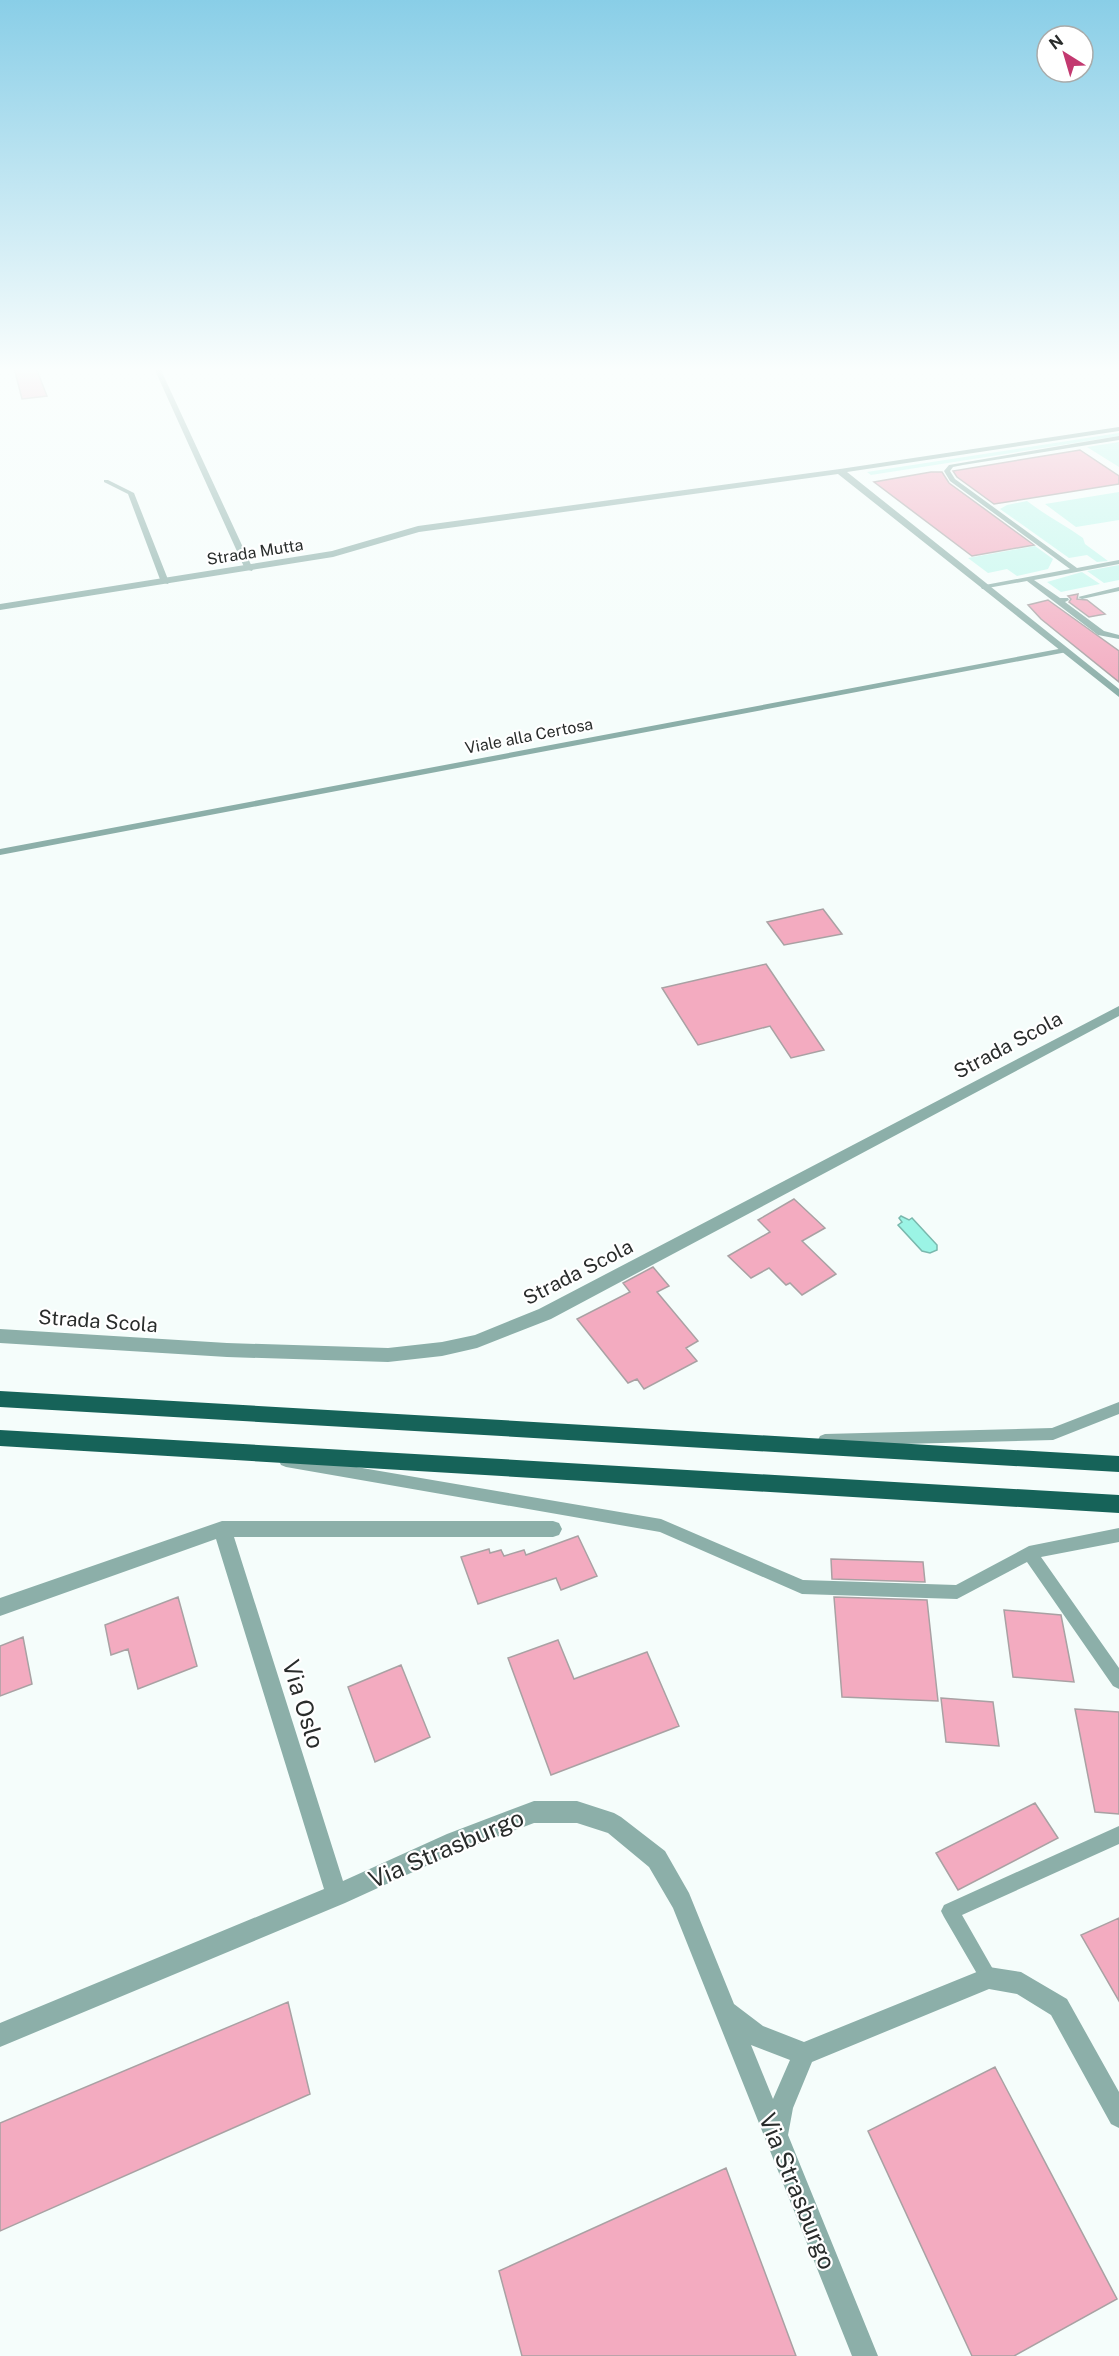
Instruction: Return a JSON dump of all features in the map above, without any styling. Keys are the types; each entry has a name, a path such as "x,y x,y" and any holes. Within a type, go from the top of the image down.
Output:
{"highway":[{"path":"0,1399 1119,1464"},
{"path":"0,1438 1119,1504"}],"street":[{"name":"Strada Mutta","path":"0,606 249,569 333,554 418,529 789,478"},
{"path":"849,478 1119,694"},
{"name":"Strada Scola","path":"0,1336 350,1355 424,1352 477,1341 545,1314 1119,1010"},
{"path":"0,1607 222,1528 553,1529"},
{"name":"Via Oslo","path":"222,1528 337,1895"},
{"name":"Via Strasburgo","path":"0,2035 337,1895 455,1842 534,1812 577,1812 614,1824 657,1859 681,1901 865,2356"},
{"path":"726,2012 755,2035 804,2054 989,1978 1021,1983 1059,2007 1119,2116"},
{"path":"776,2135 781,2108 804,2054"}],"lane":[{"path":"207,478 249,569"},
{"path":"949,478 1076,570"},
{"path":"106,481 131,493 165,582"},
{"path":"985,587 1119,562"},
{"path":"1028,579 1101,633 1119,637"},
{"path":"1082,597 1119,589"},
{"path":"1059,601 1070,599"},
{"name":"Viale alla Certosa","path":"0,852 1064,650"},
{"path":"737,1442 1053,1434 1119,1408"},
{"path":"231,1452 661,1526 802,1587 957,1592 1029,1553 1119,1535"},
{"path":"1029,1553 1119,1681"},
{"path":"989,1978 950,1911 1119,1835"}],"shaded area":[{"path":"1119,492 1119,520 1076,527 1045,504"},
{"path":"1027,501 1083,538 1085,544 1108,561 1097,562 1087,555 1069,558 1000,509 1007,505"},
{"path":"1035,546 1053,559 1048,569 1017,576 1007,569 988,573 968,558"},
{"path":"1119,565 1119,580 1104,583 1087,571"},
{"path":"1082,572 1100,584 1061,592 1047,582"},
{"path":"901,1216 909,1220 912,1218 937,1245 937,1250 930,1253 922,1251 898,1225 902,1222 899,1218"}],"building":[{"path":"897,478 946,478 949,483 1034,545 972,556 874,482"},
{"path":"958,478 1119,478 1119,484 994,504"},
{"path":"1078,594 1077,599 1087,600 1105,614 1089,617 1069,602 1071,599 1068,596"},
{"path":"1048,600 1119,651 1119,682 1041,619 1028,605"},
{"path":"823,909 842,934 784,945 767,922"},
{"path":"766,964 824,1050 791,1058 770,1026 698,1045 662,988"},
{"path":"794,1199 825,1228 802,1241 836,1274 802,1295 790,1283 786,1285 769,1268 751,1278 728,1256 770,1232 758,1220"},
{"path":"653,1267 669,1286 657,1292 698,1341 686,1348 697,1361 644,1389 637,1379 628,1383 577,1319 630,1292 623,1283"},
{"path":"578,1536 597,1576 561,1590 556,1578 478,1604 461,1557 489,1549 490,1553 501,1550 504,1556 524,1550 526,1555"},
{"path":"831,1559 923,1562 925,1582 832,1579"},
{"path":"178,1597 197,1666 138,1689 128,1649 111,1655 105,1625"},
{"path":"834,1597 927,1600 938,1701 842,1697"},
{"path":"1004,1610 1061,1615 1074,1682 1013,1677"},
{"path":"23,1637 32,1684 0,1696 0,1646"},
{"path":"558,1640 574,1679 647,1652 679,1726 551,1775 508,1658"},
{"path":"401,1665 430,1737 375,1762 348,1687"},
{"path":"941,1698 993,1702 999,1746 946,1742"},
{"path":"1075,1709 1119,1712 1119,1814 1095,1812"},
{"path":"1035,1803 1058,1838 958,1890 936,1853"},
{"path":"1119,1918 1119,2001 1081,1935"},
{"path":"288,2002 310,2094 0,2231 0,2123"},
{"path":"995,2067 1117,2299 1014,2356 972,2356 868,2131"},
{"path":"726,2168 796,2356 522,2356 499,2271"}]}
